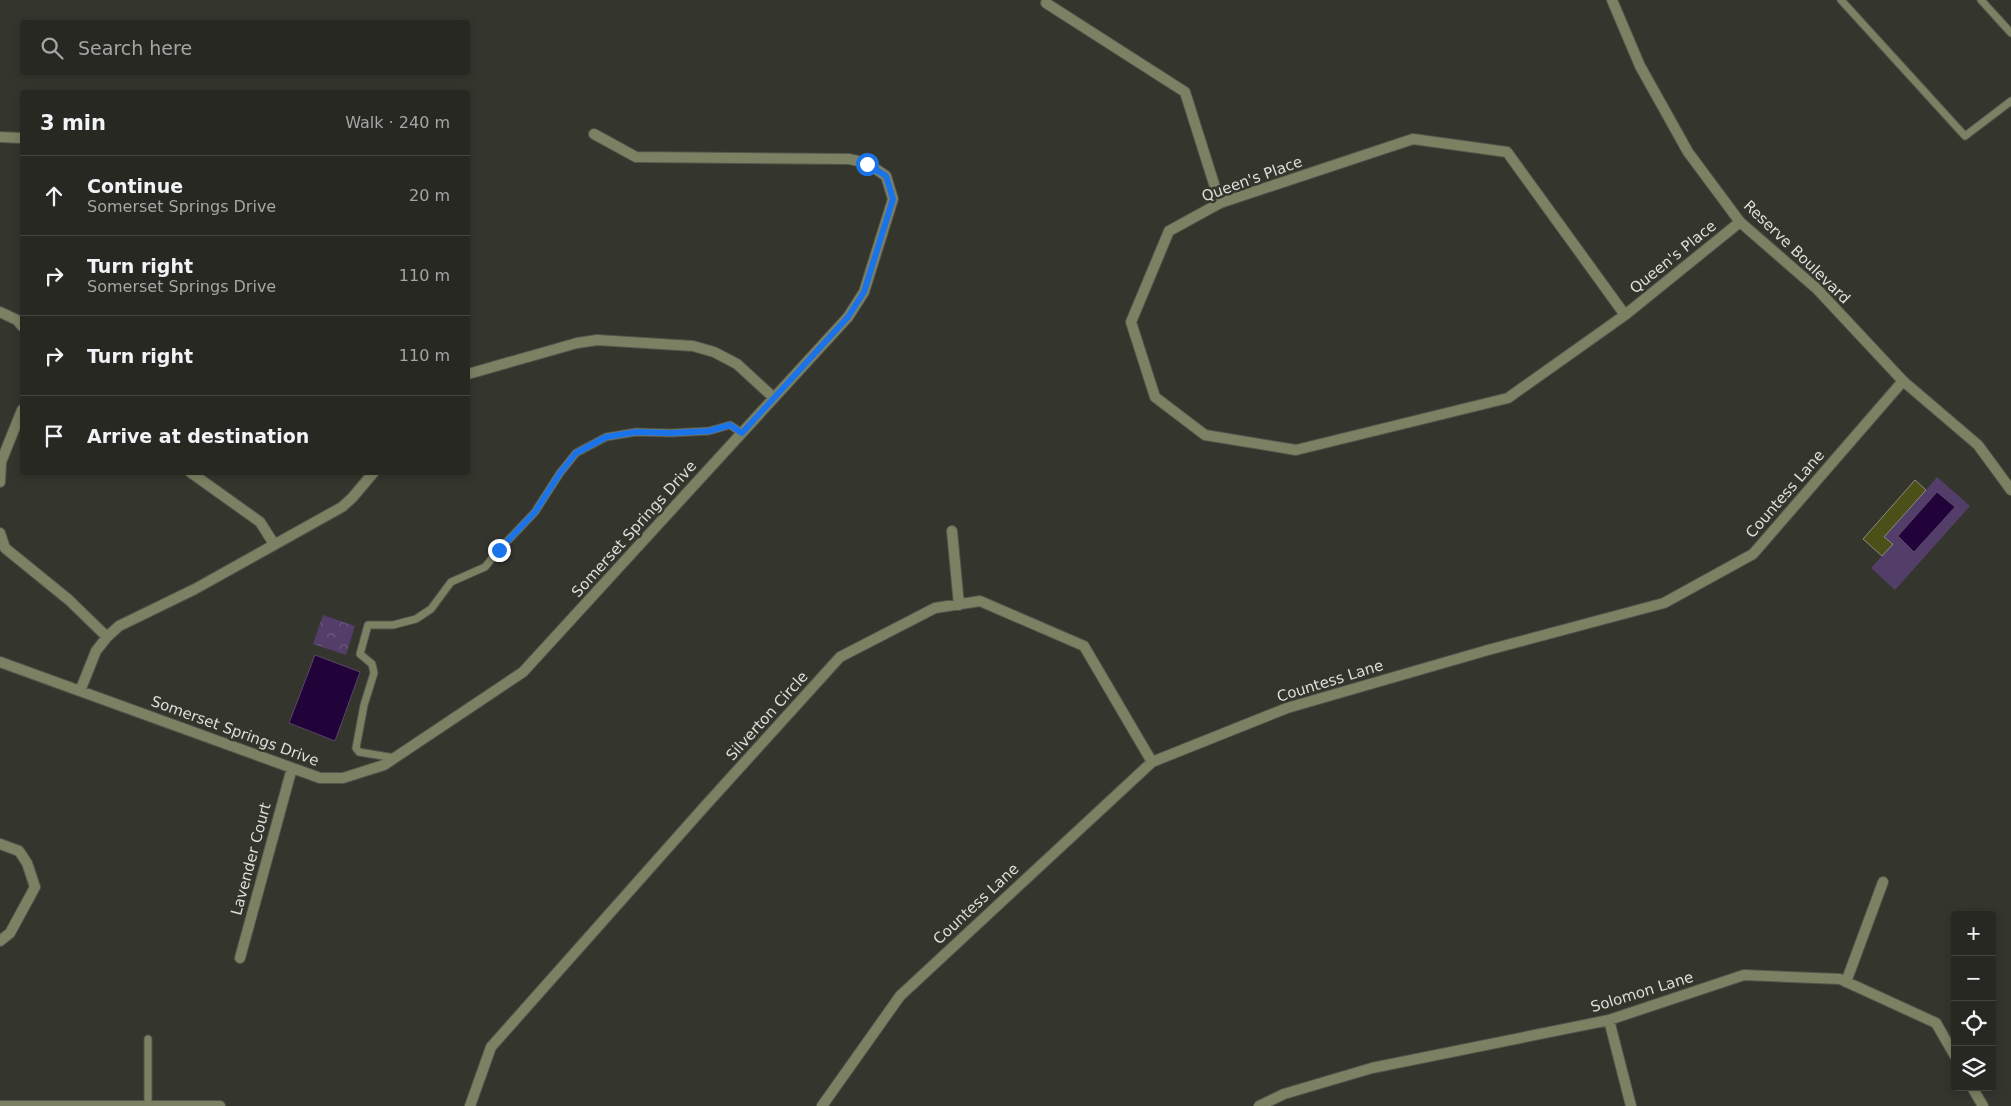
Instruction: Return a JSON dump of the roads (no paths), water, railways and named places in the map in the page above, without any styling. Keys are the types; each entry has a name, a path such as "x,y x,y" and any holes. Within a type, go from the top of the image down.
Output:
{"street":[{"name":"Reserve Boulevard","path":"1612,0 1640,66 1688,152 1740,222 1816,289 1903,381 1978,445 2011,490"},
{"path":"1046,3 1185,92 1220,203"},
{"name":"Somerset Springs Drive","path":"0,662 320,778 342,778 377,768 395,758 523,672 848,317 864,292 893,199 886,176 867,164 849,158 636,157 594,134"},
{"path":"0,137 20,138"},
{"name":"Queen's Place","path":"1625,315 1507,152 1414,139 1220,203 1169,231 1130,322 1155,397 1205,434 1296,450 1508,398 1625,315 1740,222"},
{"path":"0,312 18,320 20,323"},
{"path":"470,373 577,343 596,340 693,346 714,352 737,364 774,398"},
{"name":"Countess Lane","path":"822,1106 900,996 1152,762 1287,708 1488,650 1664,603 1753,554 1903,381"},
{"path":"0,482 2,462 20,415"},
{"path":"194,475 260,522 274,544"},
{"path":"80,691 96,651 119,626 195,590 342,507 371,475"},
{"path":"952,531 959,605"},
{"path":"0,532 5,548 69,600 107,637"},
{"name":"Silverton Circle","path":"470,1106 491,1047 698,813 840,657 934,608 980,601 1084,646 1152,762"},
{"name":"Lavender Court","path":"240,958 292,768"},
{"path":"0,844 19,851 27,863 34,887 10,933 0,941"},
{"path":"1846,982 1884,882"},
{"name":"Solomon Lane","path":"1259,1106 1284,1094 1372,1068 1609,1020 1744,975 1840,979 1936,1023 1951,1049"},
{"path":"1609,1020 1631,1106"},
{"path":"1974,1091 1983,1106"},
{"path":"0,1106 220,1106"}],"lane":[{"path":"1841,0 1965,136 2011,101"},
{"path":"1981,0 2011,33"},
{"path":"395,758 360,752 356,748 364,705 374,674 372,664 360,654 368,625 393,625 416,619 431,609 451,582 485,567 535,512 560,473 576,453 606,437 636,432 709,431 730,425 742,433"},
{"path":"148,1039 148,1105"}]}
